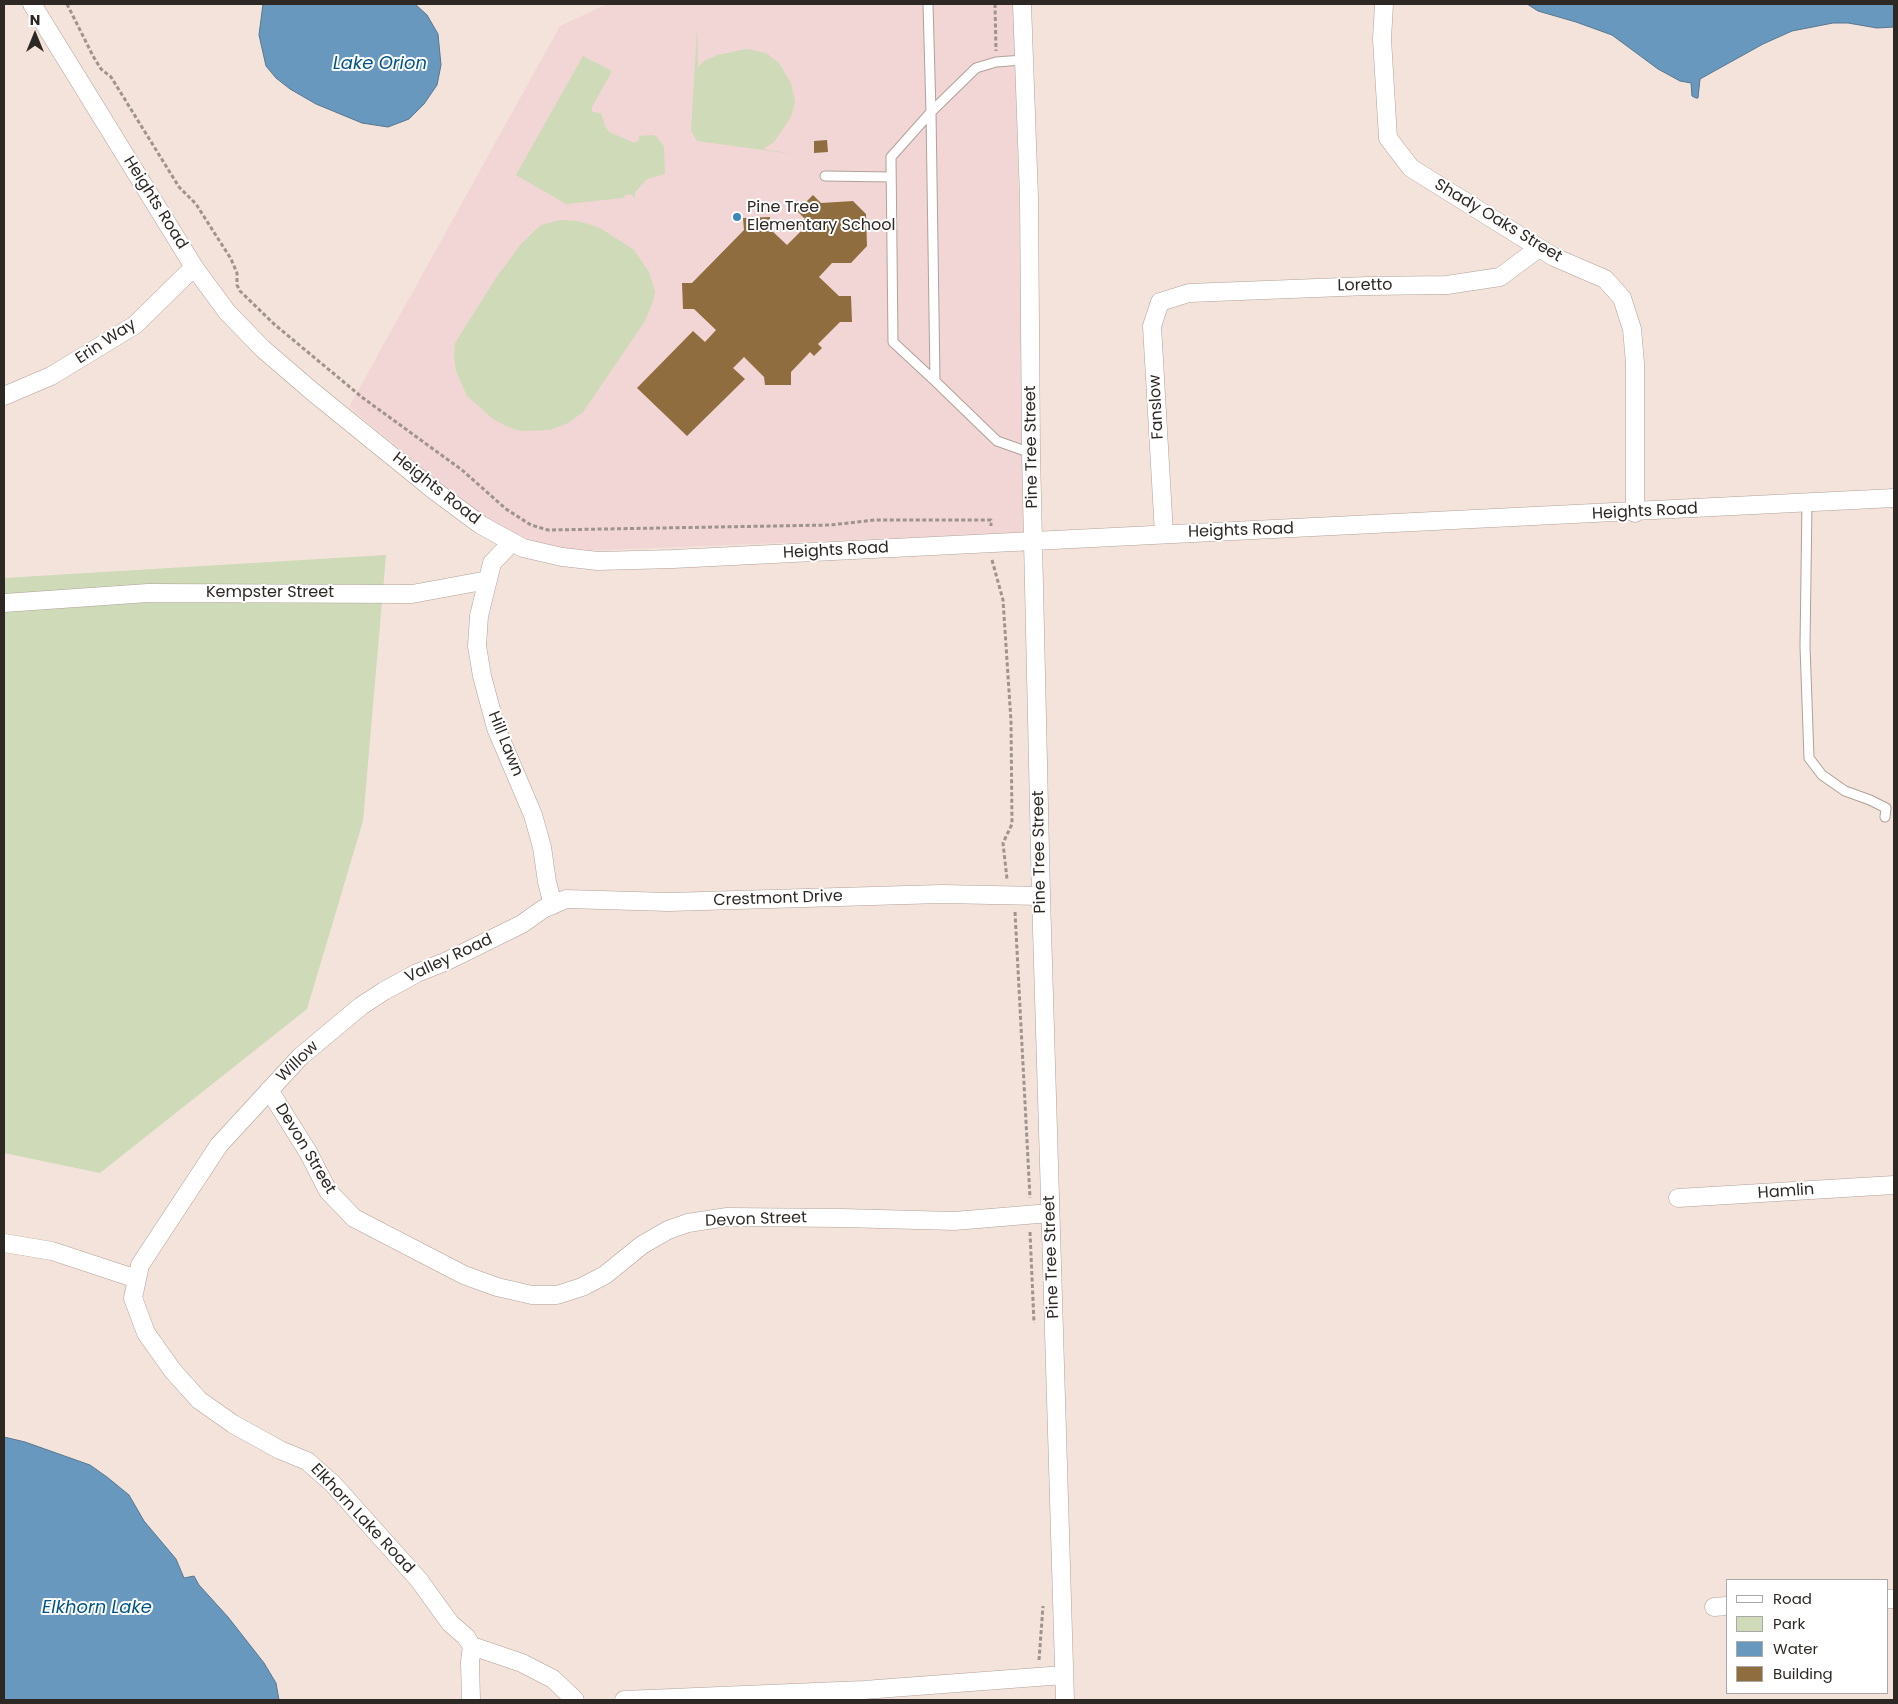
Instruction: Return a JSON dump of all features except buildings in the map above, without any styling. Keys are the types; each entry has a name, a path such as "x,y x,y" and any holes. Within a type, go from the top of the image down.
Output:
{"street":[{"name":"Heights Road","path":"32,4 194,267 227,312 277,361 435,491 481,525 523,548 562,557 598,561 992,544 1894,498"},
{"name":"Pine Tree Street","path":"1022,4 1029,198 1031,453 1041,896 1065,1700"},
{"name":"Shady Oaks Street","path":"1384,4 1382,39 1388,138 1411,168 1554,257 1605,279 1622,298 1632,329 1635,363 1635,512"},
{"name":"Loretto","path":"1180,296 1189,293 1244,290 1447,285 1500,277 1539,248"},
{"name":"Erin Way","path":"4,396 51,376 135,325 194,267"},
{"name":"Fanslow","path":"1164,534 1152,326 1160,302 1180,296"},
{"path":"488,580 492,563 512,542"},
{"name":"Kempster Street","path":"4,603 148,593 412,594 488,580"},
{"name":"Hill Lawn","path":"488,580 479,616 476,646 496,728 533,815 542,846 552,905"},
{"name":"Crestmont Drive","path":"522,924 543,909 566,899 669,902 941,894 1041,896"},
{"name":"Valley Road","path":"377,995 417,973 447,961 522,924"},
{"name":"Willow","path":"208,1161 219,1145 300,1056 360,1006 377,995"},
{"name":"Devon Street","path":"269,1090 308,1152 328,1191 354,1218 464,1275 497,1287 532,1295 557,1295 582,1287 605,1275 642,1245 668,1230 688,1223 727,1217 954,1221 1050,1213"},
{"name":"Elkhorn Lake Road","path":"208,1161 140,1265 133,1298 146,1333 173,1371 199,1400 233,1424 280,1450 307,1461 326,1478 419,1580 450,1623 466,1637 472,1646 522,1662 553,1680 575,1700"},
{"name":"Hamlin","path":"1678,1198 1894,1185"},
{"path":"4,1243 52,1251 137,1279"},
{"path":"471,1700 470,1662 472,1646"},
{"path":"624,1700 766,1697 1064,1676"}],"lane":[{"path":"928,4 936,380"},
{"path":"1023,60 996,62 976,68 931,112 891,157 893,342 936,380 996,441 1031,453"},
{"path":"825,176 891,177"},
{"path":"1807,503 1805,646 1809,758 1822,775 1845,791 1886,808 1885,817"}],"path":[{"path":"66,4 101,69 111,77 179,187 196,204 231,259 237,273 240,292 274,324 363,398 462,470 522,520 538,528 548,530 830,525 875,520 991,520 992,562 1003,600 1012,721 1012,824 1003,842 1006,874 1015,910 1034,1328"},
{"path":"995,4 996,62"},
{"path":"1036,1678 1043,1605"}],"shaded area":[{"name":"Pine Tree Elementary School","path":"607,4 1014,4 1027,533 578,551 530,544 487,522 349,407 560,26"}],"green space":[{"path":"697,29 698,67 704,61 717,55 747,49 766,53 779,63 791,83 795,102 791,117 774,142 763,149 800,155 697,141 691,131"},
{"path":"583,56 612,71 592,107 592,112 601,113 609,132 635,143 639,140 639,136 656,136 664,146 665,174 647,179 636,191 634,198 631,194 625,195 623,198 566,204 516,175"},
{"path":"560,220 578,221 600,228 634,250 649,272 655,292 645,321 583,412 568,423 550,430 521,431 493,419 467,396 456,371 455,343 496,278 521,244 541,225"},
{"path":"386,555 363,821 307,1009 100,1173 4,1153 4,578"}],"water":[{"name":"Lake Orion","path":"263,4 415,4 427,15 438,34 441,65 437,85 424,104 409,119 388,127 362,123 316,104 290,89 276,78 266,66 259,35"},
{"path":"1527,4 1894,4 1894,27 1877,28 1848,23 1833,23 1792,31 1763,44 1700,79 1698,98 1696,98 1692,96 1691,83 1680,81 1658,69 1612,35 1538,11"},
{"name":"Elkhorn Lake","path":"4,1437 25,1442 90,1465 129,1495 144,1521 176,1559 184,1578 194,1576 199,1585 228,1617 264,1663 276,1683 279,1700 4,1700"}],"place":[{"name":"Pine Tree Elementary School","path":"737,217"}]}
